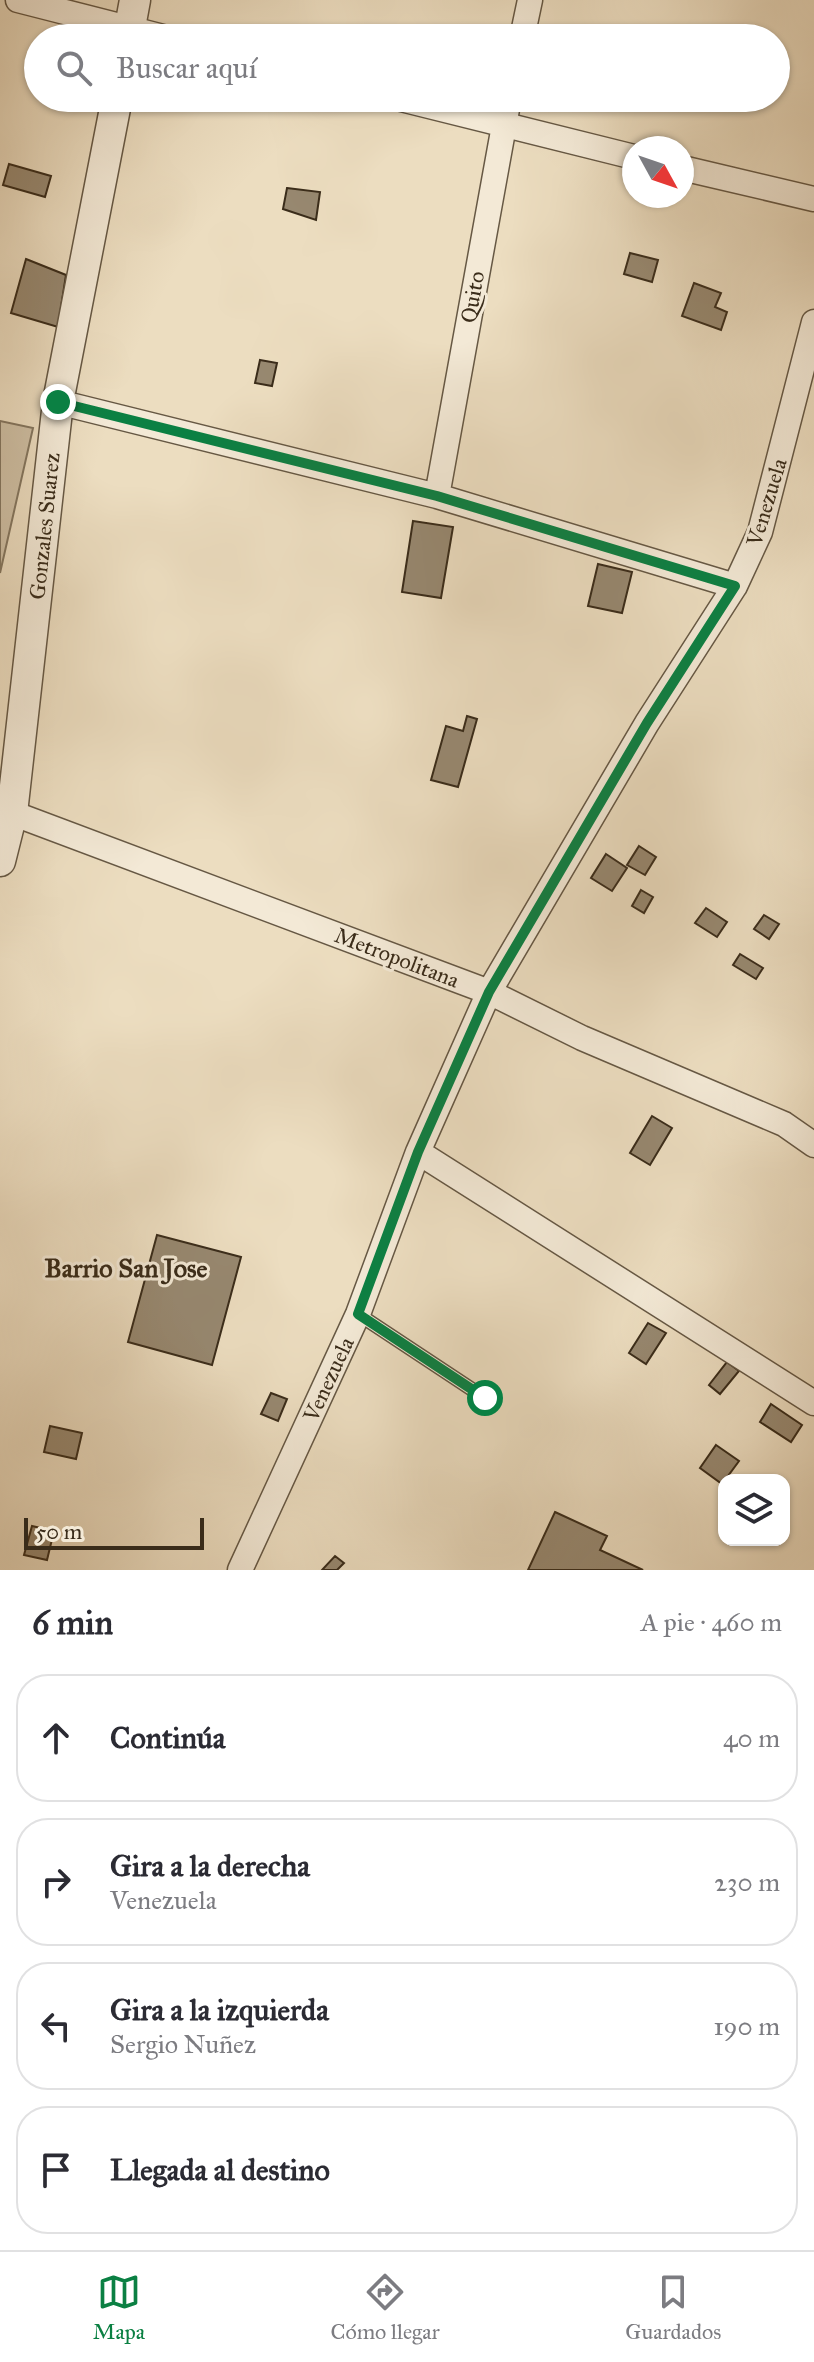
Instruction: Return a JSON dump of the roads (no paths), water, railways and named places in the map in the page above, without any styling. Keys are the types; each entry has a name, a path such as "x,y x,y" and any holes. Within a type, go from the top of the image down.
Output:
{"street":[{"path":"18,0 131,22"},
{"path":"525,24 530,0"},
{"name":"Gonzales Suarez","path":"0,861 12,813 58,402 114,112"},
{"path":"450,112 622,154"},
{"name":"Quito","path":"437,496 506,112"},
{"path":"694,171 814,199"},
{"name":"Venezuela","path":"240,1570 358,1314 418,1152 489,992 647,723 735,586 760,532 814,322"},
{"path":"58,402 437,496 735,586"},
{"name":"Metropolitana","path":"12,813 489,992 582,1038 784,1124 814,1145"},
{"path":"784,1124 814,1163"},
{"path":"418,1152 814,1403"}],"lane":[{"path":"358,1314 485,1398"}],"district":[{"name":"Barrio San Jose","path":"126,1268"}]}
